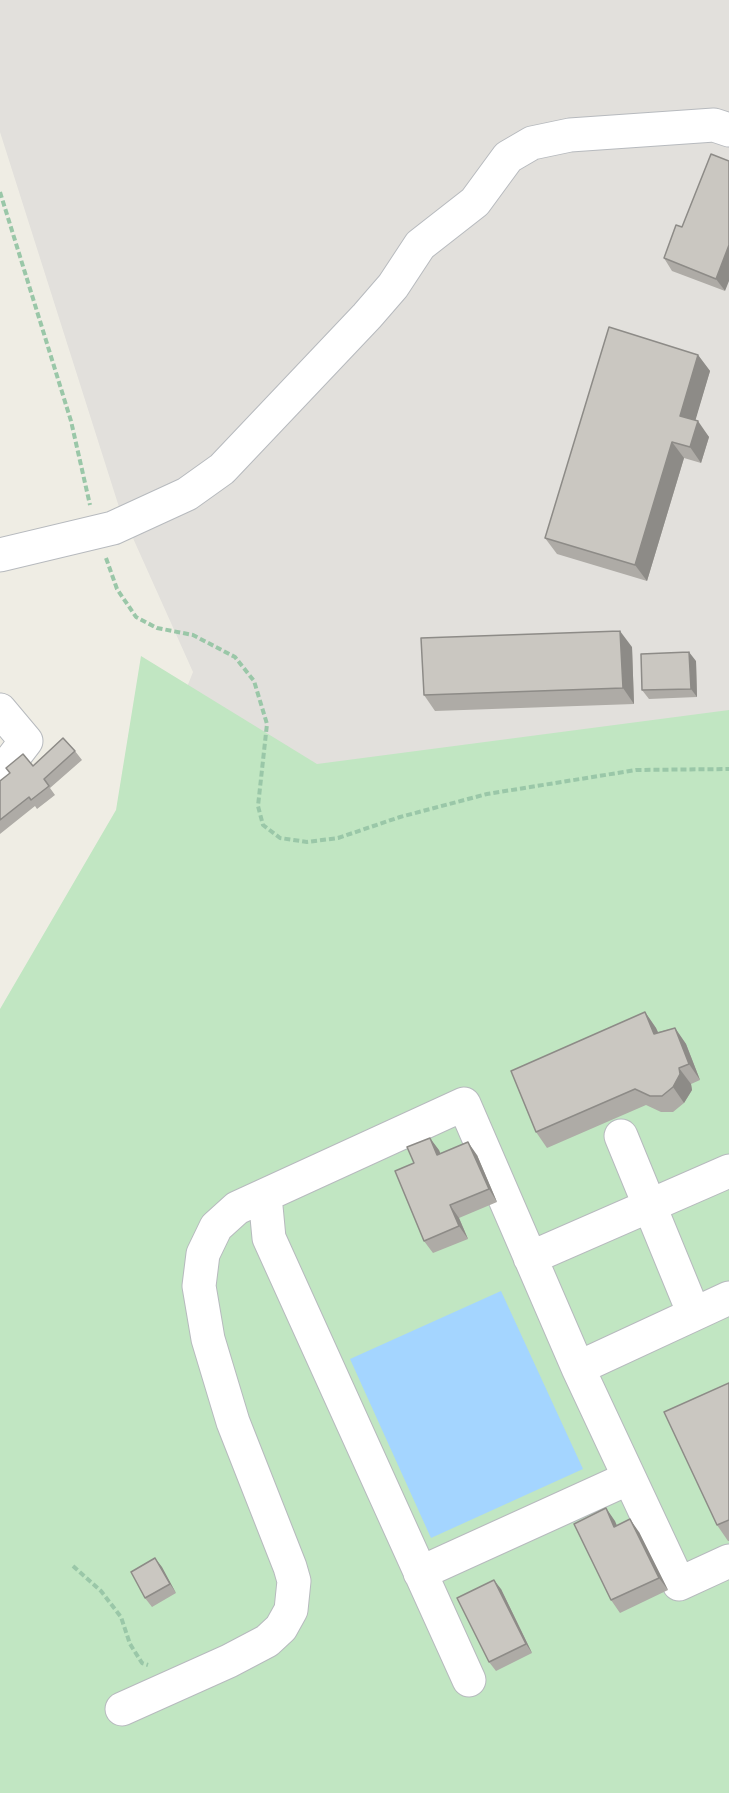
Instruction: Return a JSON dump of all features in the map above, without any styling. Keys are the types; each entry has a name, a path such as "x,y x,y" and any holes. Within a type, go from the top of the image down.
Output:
{"lane":[{"path":"0,555 114,528 187,494 222,469 367,316 393,286 420,245 475,202 508,157 532,143 570,135 714,125 729,130"},
{"path":"0,710 26,741 0,775"},
{"path":"123,1709 267,1641 281,1629 291,1610 294,1581 290,1567 223,1390 208,1339 199,1286 203,1254 216,1227 237,1208 464,1104 578,1368 679,1584 729,1561"},
{"path":"621,1136 694,1314"},
{"path":"530,1258 729,1171"},
{"path":"265,1196 268,1238 469,1680"},
{"path":"578,1368 729,1298"},
{"path":"420,1573 629,1478"}],"path":[{"path":"0,192 71,421 97,532 117,589 136,617 157,628 193,635 235,657 254,681 267,724 258,806 263,825 280,838 307,842 338,838 399,817 487,794 636,770 729,769"},
{"path":"73,1566 101,1590 121,1617 130,1644 142,1663 156,1667 172,1687"}],"shaded area":[{"path":"0,0 729,0 729,1793 0,1793 127,838 193,672 119,507 0,132"}],"green space":[{"path":"141,656 317,764 729,710 729,1793 0,1793 0,1009 116,810"}],"water":[{"path":"501,1291 583,1469 431,1538 350,1359"}],"building":[{"path":"711,154 729,161 729,245 716,279 664,258 676,225 682,227"},
{"path":"609,327 698,355 680,416 698,421 690,447 672,442 635,565 545,538"},
{"path":"620,631 623,688 424,695 421,638"},
{"path":"689,652 691,689 642,690 641,654"},
{"path":"63,738 75,751 44,779 49,786 31,800 29,797 0,820 0,781 10,773 6,768 23,754 33,766"},
{"path":"645,1012 654,1034 675,1028 689,1064 679,1068 680,1074 673,1087 662,1096 650,1096 635,1089 536,1132 511,1071"},
{"path":"430,1138 437,1155 468,1142 489,1189 450,1205 459,1226 424,1241 395,1171 414,1163 407,1147"},
{"path":"729,1383 729,1520 717,1525 664,1412"},
{"path":"606,1508 614,1527 630,1519 659,1578 611,1600 574,1524"},
{"path":"155,1558 170,1584 145,1598 131,1572"},
{"path":"494,1580 526,1644 489,1662 457,1598"}]}
